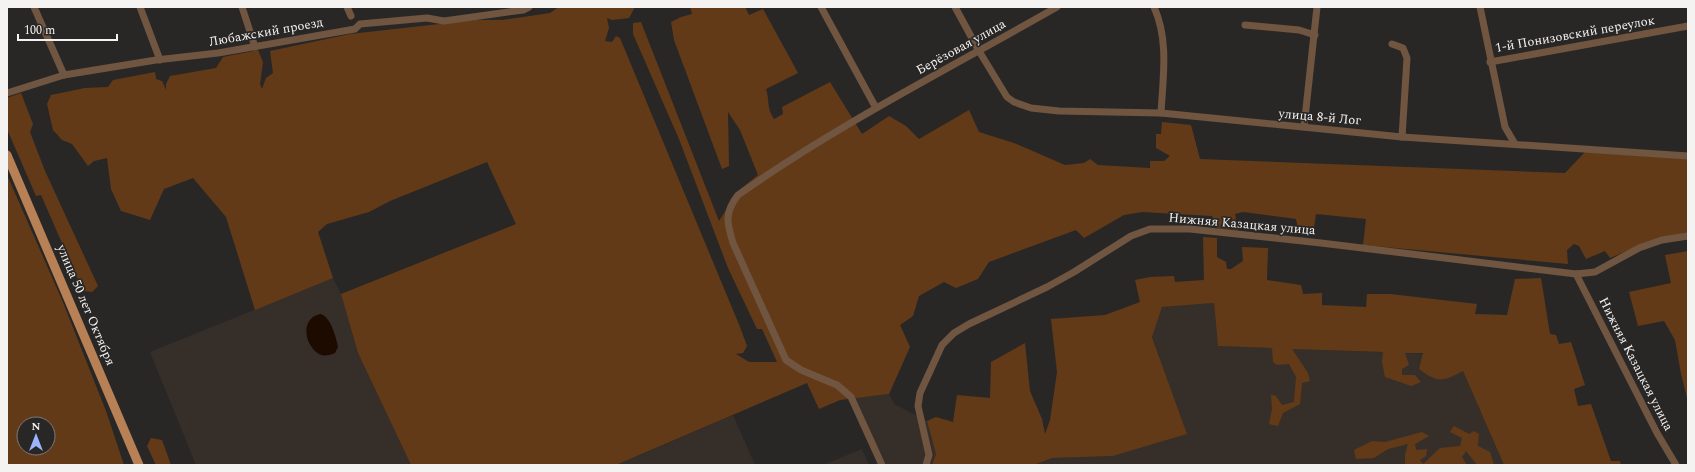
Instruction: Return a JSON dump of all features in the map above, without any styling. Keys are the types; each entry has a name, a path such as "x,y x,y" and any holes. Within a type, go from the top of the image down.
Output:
{"main road":[{"name":"улица 50 лет Октября","path":"7,155 139,465"}],"street":[{"path":"34,7 64,75"},
{"path":"140,7 160,60"},
{"path":"242,7 255,47"},
{"path":"348,7 351,16"},
{"name":"Любажский проезд","path":"7,93 64,75 255,47 355,29 360,24 427,18 444,21 524,10 529,7"},
{"path":"821,7 876,108"},
{"name":"улица 8-й Лог","path":"955,7 979,51 1007,97 1014,102 1031,108 1161,113 1402,137 1688,156"},
{"name":"Берёзовая улица","path":"882,465 851,397 837,386 801,370 786,360 733,243 728,223 730,205 738,195 801,152 876,108 1057,7"},
{"path":"1154,7 1161,28 1164,49 1161,113"},
{"path":"1304,127 1317,7"},
{"path":"1480,7 1490,62 1505,127 1515,144"},
{"path":"1245,24 1299,30 1315,35"},
{"name":"1-й Понизовский переулок","path":"1490,62 1688,26"},
{"path":"1392,44 1403,48 1407,58 1402,137"},
{"name":"Нижняя Казацкая улица","path":"926,465 929,455 926,438 919,418 918,406 920,393 942,345 954,333 969,324 1054,283 1131,236 1150,229 1190,229 1322,243 1576,274 1595,272 1639,248 1662,240 1688,236"},
{"name":"Нижняя Казацкая улица","path":"1576,274 1657,433 1676,465"}],"shaded area":[{"path":"559,7 635,7 629,18 612,20 607,18 609,28 605,41 612,42 616,36 620,38 747,346 743,353 736,354 749,362 777,362 762,329 757,329 728,268 679,139 633,34 633,23 641,22 719,221 738,191 758,175 740,130 728,112 729,166 722,169 674,40 671,22 692,14 690,7 745,7 749,15 763,9 798,73 766,89 769,107 774,119 783,114 782,107 830,82 862,134 889,116 906,126 919,139 969,110 979,132 1014,143 1065,165 1084,163 1090,159 1098,165 1150,168 1150,161 1164,161 1170,156 1156,148 1156,134 1161,134 1162,122 1191,125 1200,159 1565,173 1585,152 1688,159 1688,234 1661,237 1610,258 1605,251 1586,259 1579,246 1574,244 1567,250 1568,264 1363,245 1366,219 1316,214 1314,228 1298,228 1296,219 1243,212 1235,214 1238,230 1217,228 1212,216 1142,212 1124,215 1084,238 1076,230 989,262 978,279 956,288 944,282 919,296 913,316 900,325 910,347 889,394 840,400 819,409 807,383 616,465 411,465 358,353 341,294 516,224 487,162 390,201 369,212 327,224 318,232 333,278 255,310 226,217 193,178 164,189 150,220 121,211 111,189 107,158 94,161 88,166 72,144 62,140 53,130 47,104 51,95 85,88 108,87 113,80 155,72 156,79 162,81 166,90 166,84 170,76 216,68 223,57 258,50 263,62 260,84 262,89 266,78 273,73 270,51 350,34 475,20 502,20 550,13"},
{"path":"21,93 33,124 30,132 45,171 98,286 92,292 83,291 41,195 36,196 7,129 7,98"},
{"path":"7,175 62,300 106,411 124,465 7,465"},
{"path":"1203,237 1217,238 1217,257 1226,262 1227,269 1231,269 1243,261 1242,247 1268,248 1267,280 1301,285 1303,294 1322,293 1322,305 1366,307 1367,294 1390,294 1477,304 1475,314 1507,315 1515,279 1541,278 1550,334 1556,335 1559,344 1571,342 1585,385 1574,389 1578,406 1591,404 1611,461 1620,461 1621,465 1504,465 1463,371 1445,379 1436,379 1431,377 1419,369 1423,353 1405,353 1409,365 1402,369 1402,375 1415,375 1421,382 1411,386 1385,377 1382,362 1383,352 1292,349 1308,373 1310,381 1302,383 1300,404 1283,413 1278,426 1269,424 1272,409 1271,395 1276,396 1282,405 1294,402 1296,377 1289,364 1277,365 1273,362 1272,348 1218,346 1214,303 1162,307 1152,337 1187,434 1113,456 1052,458 1034,465 932,465 936,454 927,421 936,417 953,422 957,395 990,398 991,362 1025,343 1030,391 1042,419 1045,434 1050,420 1057,372 1051,319 1105,315 1140,302 1135,280 1150,277 1174,276 1175,282 1204,280"},
{"path":"1688,251 1688,402 1675,340 1664,321 1638,326 1629,292 1671,283 1665,255"},
{"path":"333,278 341,294 358,353 411,465 196,465 150,352"},
{"path":"1214,303 1218,346 1456,355 1504,465 1034,465 1052,458 1113,456 1187,434 1152,336 1162,307"},
{"path":"320,314 330,323 338,347 335,353 329,355 319,354 314,350 310,345 306,333 309,321 313,317"},
{"path":"889,394 894,404 927,421 936,454 932,465 886,465 854,398"},
{"path":"733,415 755,465 616,465 645,453"},
{"path":"1454,426 1469,434 1474,431 1479,434 1478,446 1490,452 1494,465 1477,465 1466,451 1462,457 1467,465 1405,465 1405,455 1408,444 1388,449 1374,458 1356,459 1354,450 1372,441 1385,442 1422,432 1429,436 1415,444 1416,450 1427,449 1426,456 1420,460 1423,464 1440,448 1460,446 1462,438 1450,432"},
{"path":"151,438 162,440 171,465 156,465 147,446"},
{"path":"862,449 869,465 823,465"}]}
